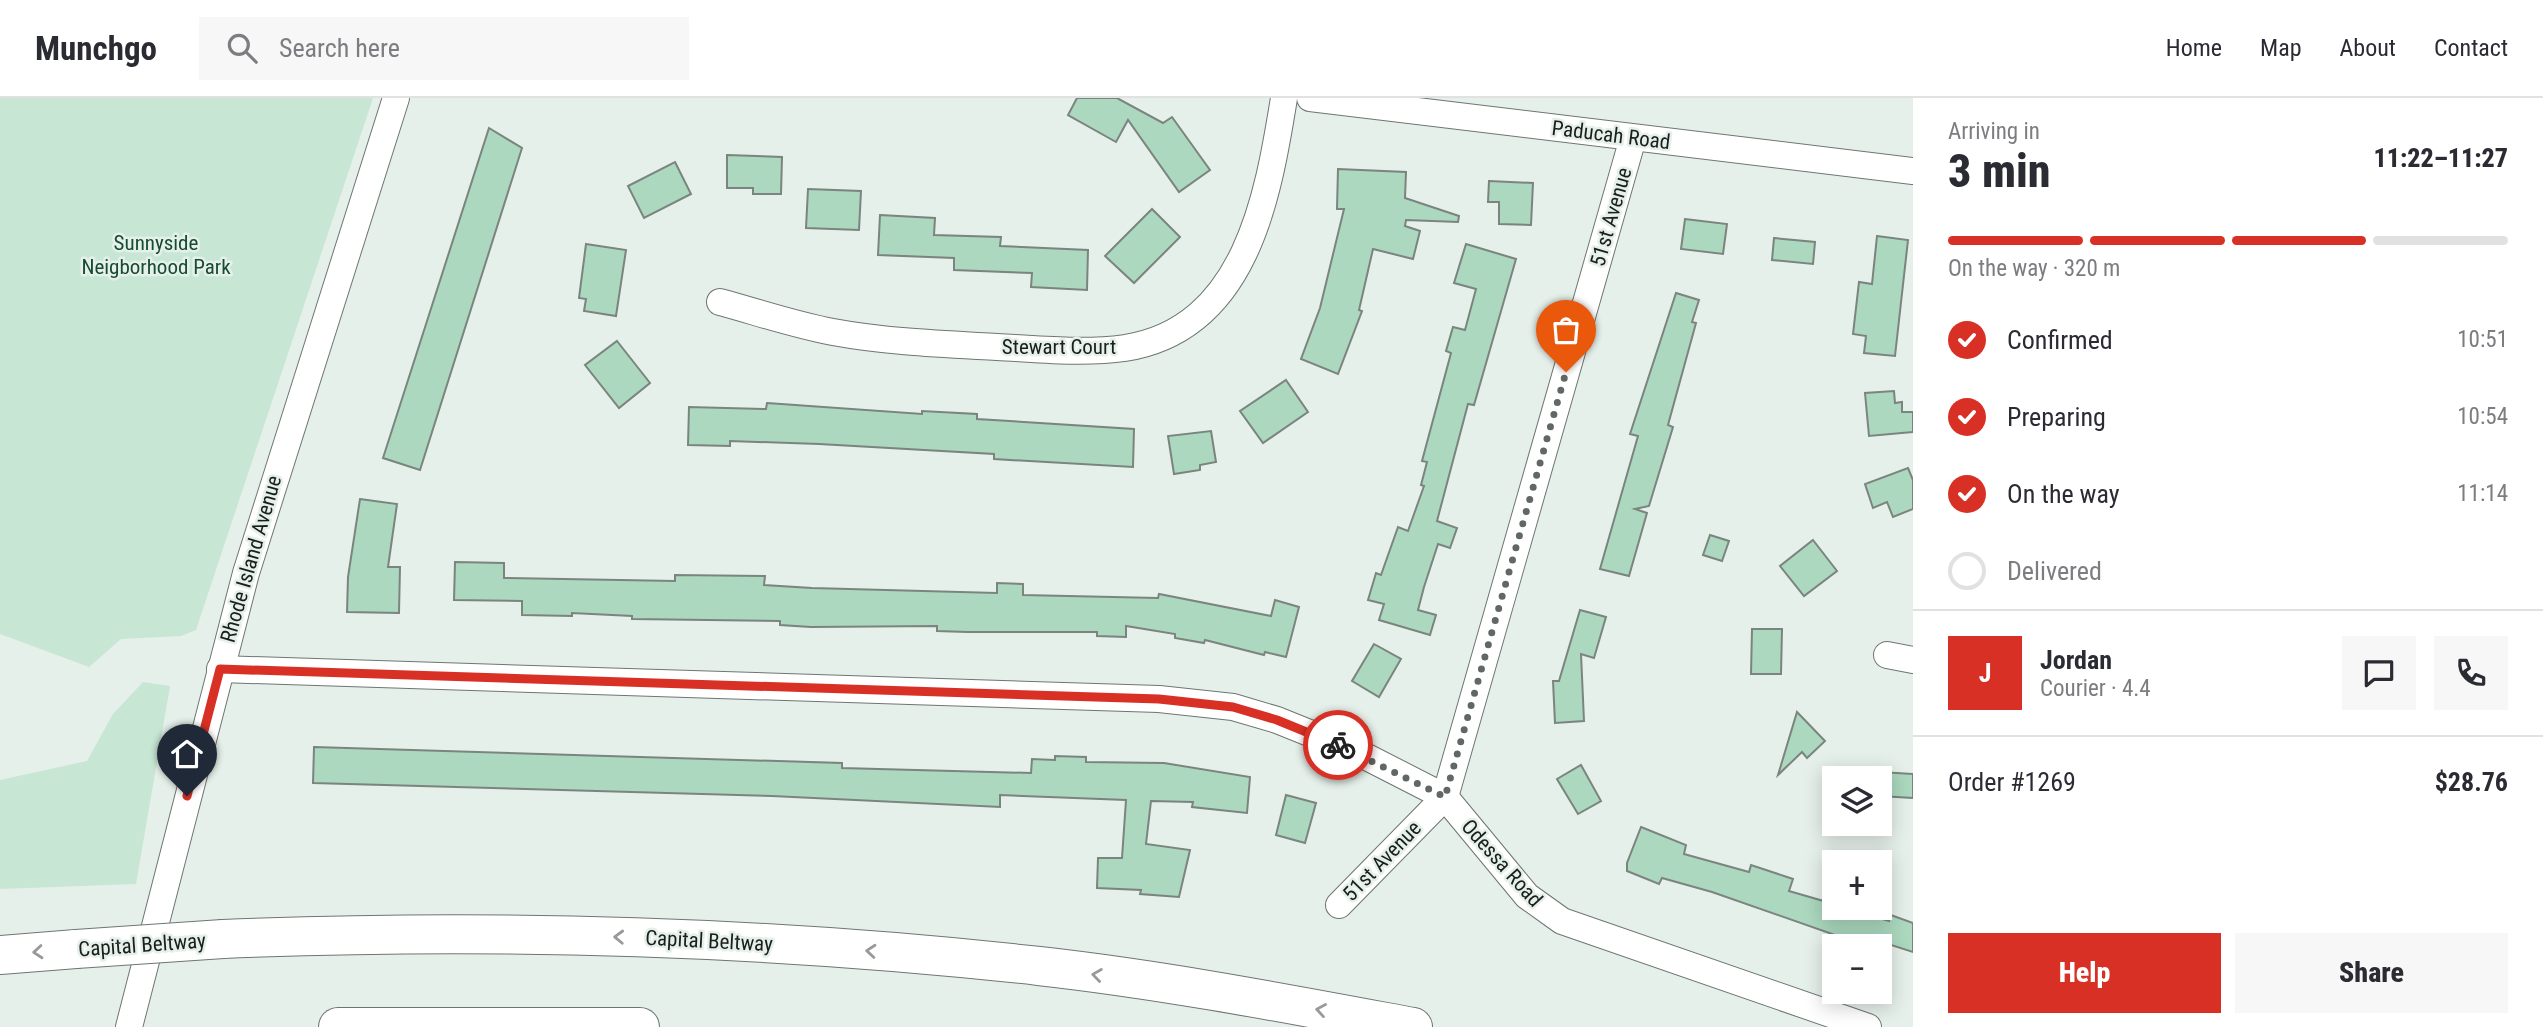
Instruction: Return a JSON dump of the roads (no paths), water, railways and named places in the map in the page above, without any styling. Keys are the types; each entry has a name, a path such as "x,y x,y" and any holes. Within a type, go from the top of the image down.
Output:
{"highway":[{"name":"Capital Beltway","path":"0,956 223,939 495,933 848,948 1041,967 1230,994 1413,1027"},
{"path":"338,1027 640,1027"}],"street":[{"name":"Rhode Island Avenue","path":"128,1027 220,669 283,452 396,98"},
{"name":"Stewart Court","path":"720,302 832,332 890,340 1098,351 1141,344 1188,322 1204,307 1248,249 1270,180 1284,98"},
{"name":"Paducah Road","path":"1310,98 1913,172"},
{"name":"51st Avenue","path":"1339,905 1445,797 1633,138"},
{"path":"1886,655 1913,660"},
{"name":"Odessa Road","path":"220,669 1198,703 1233,707 1277,720 1359,753 1445,797 1527,895 1555,917 1676,963 1868,1027"}],"park label":[{"name":"Sunnyside Neigborhood Park","path":"156,255"}]}
